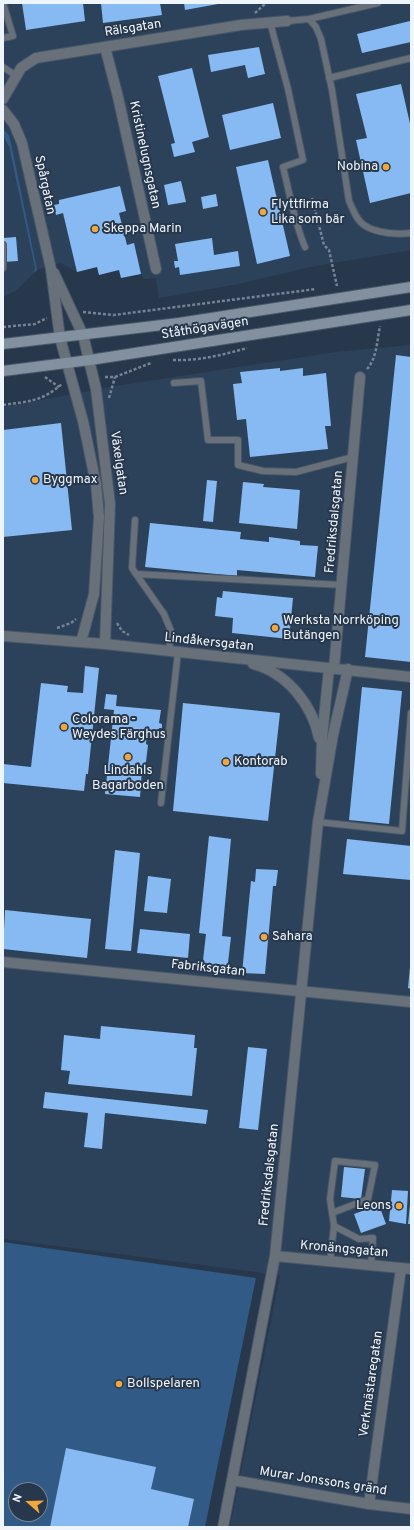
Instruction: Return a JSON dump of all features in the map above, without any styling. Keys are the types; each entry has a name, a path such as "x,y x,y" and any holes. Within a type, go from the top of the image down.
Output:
{"main road":[{"name":"Ståthögavägen","path":"3,344 179,323 411,288"},
{"name":"Ståthögavägen","path":"3,371 90,360 411,310"}],"street":[{"name":"Rälsgatan","path":"3,99 21,68 36,58 241,25 287,21"},
{"name":"Kristinelugnsgatan","path":"105,47 118,97 156,269"},
{"name":"Spårgatan","path":"3,110 14,124 22,143 51,269 56,317 67,363"},
{"name":"Spårgatan","path":"51,269 61,285 83,335"},
{"name":"Växelgatan","path":"83,335 94,379 110,504 105,644"},
{"name":"Växelgatan","path":"67,363 91,458 96,484 99,517 94,594 81,642"},
{"name":"Fredriksdalsgatan","path":"223,1527 275,1256 318,822 322,751 342,585 360,377"},
{"name":"Lindåkersgatan","path":"3,636 105,644 232,659 348,669 411,677"},
{"name":"Fredriksdalsgatan","path":"232,659 258,666 275,673 295,690 310,711 322,751"},
{"name":"Fredriksdalsgatan","path":"318,822 333,735 348,669"},
{"name":"Fabriksgatan","path":"3,962 411,1002"},
{"name":"Kronängsgatan","path":"275,1256 371,1266 406,1268"},
{"name":"Verkmästaregatan","path":"369,1504 406,1268"},
{"name":"Murar Jonssons gränd","path":"232,1480 369,1504 411,1509"}],"lane":[{"path":"3,3 13,36 3,38"},
{"path":"287,21 309,20 378,3"},
{"path":"309,20 316,27 321,39 329,78 349,201 356,216 364,225 374,230 411,233"},
{"path":"270,22 288,89 303,160 283,167 292,201 297,229 305,247"},
{"path":"329,78 411,58"},
{"path":"3,67 16,75"},
{"path":"3,245 3,268"},
{"path":"174,383 201,381 208,440 238,440 238,465 263,471 296,472 354,457"},
{"path":"135,520 132,568 166,620 171,631 173,652 161,802"},
{"path":"136,574 342,585"},
{"path":"318,822 402,831 411,713"},
{"path":"330,1261 334,1226 332,1213 330,1199 334,1161 375,1165 368,1199 332,1213"},
{"path":"334,1226 359,1239 373,1238 371,1266"}],"path":[{"path":"312,198 324,245 329,250 337,286"},
{"path":"330,287 345,285"},
{"path":"74,315 86,311 114,315 322,288"},
{"path":"3,327 35,324 43,318 56,317"},
{"path":"35,324 35,330"},
{"path":"372,327 388,324"},
{"path":"360,377 371,365 376,350 380,326"},
{"path":"169,359 193,360 233,353 249,347"},
{"path":"94,379 115,377 156,361"},
{"path":"42,375 62,390"},
{"path":"3,405 31,402 43,397 63,384 73,382"},
{"path":"51,628 64,626 78,617"}],"shaded area":[{"path":"3,3 411,3 411,250 315,266 238,284 159,298 156,278 144,279 141,274 121,278 119,270 97,267 77,272 60,263 37,270 17,290 3,297"},
{"path":"3,129 9,135 11,143 37,270 34,273 35,268 9,146 3,136"},
{"path":"411,345 411,1527 230,1527 280,1275 3,1239 3,407 116,386 336,352"},
{"name":"Bollspelaren","path":"3,1242 256,1278 205,1527 3,1527"}],"building":[{"path":"22,3 83,3 85,21 26,30"},
{"path":"101,3 160,3 162,15 103,23"},
{"path":"184,3 218,3 218,4 185,10"},
{"path":"410,21 411,42 362,53 357,34"},
{"path":"259,47 265,74 248,78 245,65 211,72 208,55"},
{"path":"192,68 209,137 192,142 195,152 174,157 171,144 175,143 158,76"},
{"name":"Nobina","path":"401,84 411,128 411,193 370,203 356,140 367,138 356,94"},
{"path":"273,103 281,138 230,150 222,115"},
{"name":"Flyttfirma Lika som bär","path":"268,160 290,256 257,264 236,167"},
{"path":"181,181 186,202 168,205 164,185"},
{"name":"Skeppa Marin","path":"120,186 126,211 119,213 127,245 134,243 141,274 121,278 119,270 99,275 97,267 77,272 63,213 56,215 54,205 59,204 59,200"},
{"path":"216,194 218,206 203,209 201,197"},
{"path":"16,237 18,261 3,262 3,238"},
{"path":"212,238 214,255 238,251 240,266 180,275 179,267 175,268 174,261 178,261 175,244"},
{"path":"396,355 411,357 411,662 365,657"},
{"path":"280,368 280,371 303,368 303,376 326,373 331,426 325,426 328,449 250,457 246,419 237,420 233,384 242,383 240,372"},
{"name":"Byggmax","path":"61,423 72,530 3,537 3,430"},
{"path":"207,480 217,481 213,522 203,521"},
{"path":"243,482 264,484 263,487 300,490 297,529 239,523"},
{"path":"150,523 241,532 240,539 269,542 269,537 300,541 300,545 318,546 315,577 237,570 237,576 145,567"},
{"path":"223,591 293,598 289,639 232,633 233,618 215,616 217,597 222,598"},
{"name":"Colorama - Weydes Färghus","path":"85,666 99,668 88,774 86,774 84,791 3,783 3,764 31,767 41,683 68,686 67,692 83,693"},
{"path":"362,687 402,691 389,824 349,820"},
{"name":"Lindahls Bagarboden","path":"106,694 117,695 116,706 161,710 159,723 162,724 162,728 159,728 159,731 147,730 146,744 148,745 145,770 142,770 140,797 105,794 114,710 104,709"},
{"name":"Kontorab","path":"183,703 280,713 268,821 173,811"},
{"path":"209,836 231,839 222,936 231,937 227,971 202,969 206,934 199,933"},
{"path":"347,839 411,846 411,880 343,874"},
{"path":"115,850 140,853 131,951 105,949"},
{"path":"256,869 278,870 276,886 273,886 265,974 242,973 251,881 255,882"},
{"path":"148,876 171,879 167,913 144,911"},
{"path":"5,910 91,919 87,958 3,949"},
{"path":"140,929 190,934 188,958 137,953"},
{"path":"411,967 411,989 408,988"},
{"path":"101,1026 195,1035 194,1048 197,1048 192,1096 68,1084 70,1071 61,1070 64,1035 100,1039"},
{"path":"248,1047 267,1049 258,1130 239,1128"},
{"path":"45,1092 208,1110 206,1124 105,1113 102,1149 84,1147 88,1113 43,1108"},
{"path":"344,1167 365,1169 361,1199 341,1197"},
{"name":"Leons","path":"392,1190 408,1191 406,1224 389,1221"},
{"path":"379,1205 386,1224 361,1233 354,1214"},
{"path":"410,1205 411,1224 408,1224"},
{"path":"66,1448 156,1467 151,1489 194,1499 188,1527 50,1527"}],"place":[{"name":"Nobina","path":"386,167"},
{"name":"Flyttfirma Lika som bär","path":"263,212"},
{"name":"Skeppa Marin","path":"95,229"},
{"name":"Byggmax","path":"35,480"},
{"name":"Werksta Norrköping Butängen","path":"275,628"},
{"name":"Colorama - Weydes Färghus","path":"64,727"},
{"name":"Lindahls Bagarboden","path":"128,757"},
{"name":"Kontorab","path":"226,762"},
{"name":"Sahara","path":"264,937"},
{"name":"Leons","path":"399,1206"},
{"name":"Bollspelaren","path":"119,1384"}]}
